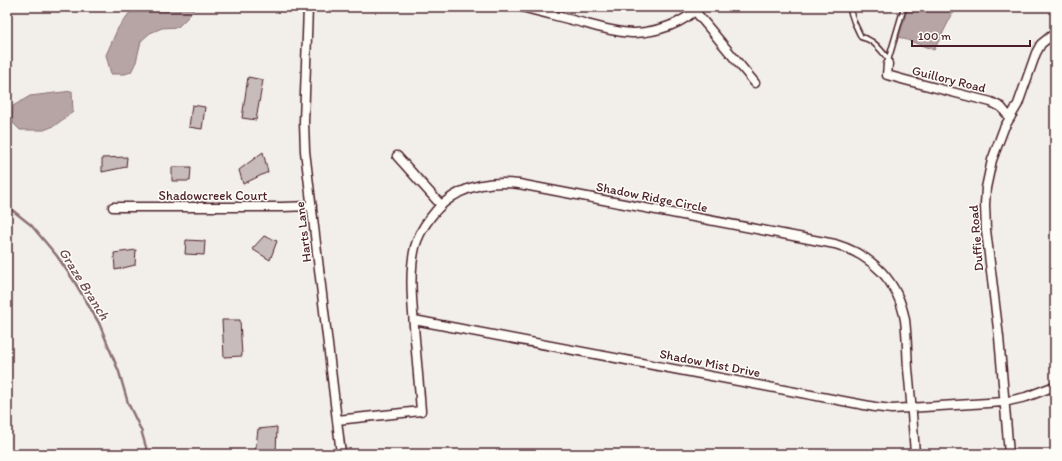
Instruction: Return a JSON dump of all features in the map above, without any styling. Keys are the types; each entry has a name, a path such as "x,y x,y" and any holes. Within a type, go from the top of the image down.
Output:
{"street":[{"name":"Harts Lane","path":"308,7 304,122 305,151 341,454"},
{"path":"522,7 599,27 634,33 650,31 677,23 697,9 755,83"},
{"name":"Duffie Road","path":"1009,454 999,337 986,230 986,188 992,160 1004,128 1018,104 1036,52 1041,44 1054,34"},
{"name":"Guillory Road","path":"888,62 887,75 991,102 1001,107 1010,118"},
{"path":"397,156 441,205"},
{"name":"Shadow Ridge Circle","path":"337,420 421,411 411,276 412,262 418,237 422,229 441,205 451,197 471,187 488,183 506,182 835,244 862,255 884,274 892,286 898,298 905,321 915,454"},
{"name":"Shadowcreek Court","path":"113,207 312,206"},
{"name":"Shadow Mist Drive","path":"414,320 875,407 892,408 1004,402 1055,386"}],"lane":[{"path":"849,7 861,37 868,39 882,51 888,62"},
{"path":"888,62 904,7"}],"shaded area":[{"path":"134,7 194,7 194,9 178,27 162,28 150,33 141,41 136,62 131,72 125,74 111,74 106,55 118,28"},
{"path":"908,7 956,7 934,50 899,37"},
{"path":"72,91 73,112 54,126 44,130 20,130 12,122 13,106 30,96"}],"building":[{"path":"248,77 263,80 256,120 242,118"},
{"path":"192,105 205,107 202,129 189,127"},
{"path":"263,152 268,172 243,184 239,170"},
{"path":"127,157 126,167 102,172 102,158"},
{"path":"172,167 191,167 190,181 172,181"},
{"path":"264,236 277,241 270,260 252,249"},
{"path":"186,240 205,241 204,255 185,254"},
{"path":"136,250 135,265 115,270 114,253"},
{"path":"222,320 240,320 242,356 224,357"},
{"path":"277,427 276,454 255,454 258,429"}],"waterway":[{"name":"Graze Branch","path":"7,206 31,225 57,256 99,323 119,372 128,403 141,430 148,454"}]}
